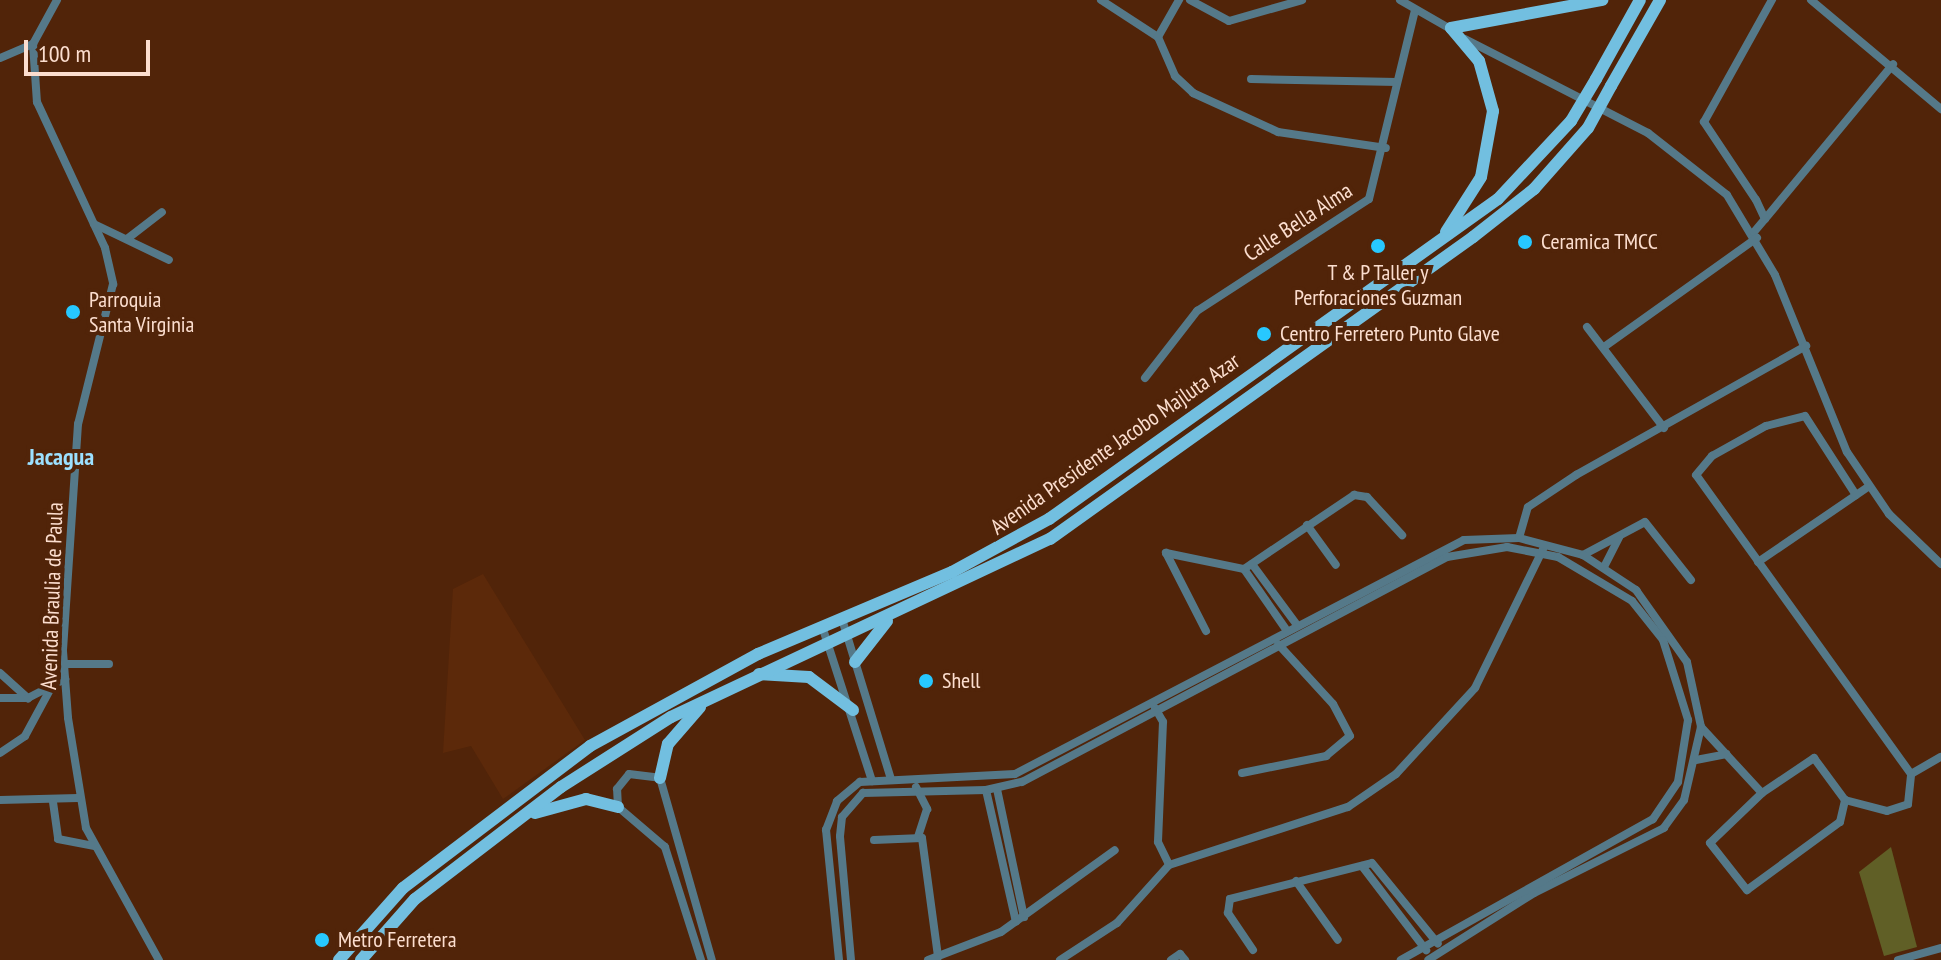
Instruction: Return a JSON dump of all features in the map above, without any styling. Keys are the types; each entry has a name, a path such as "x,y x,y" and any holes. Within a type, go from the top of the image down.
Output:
{"main road":[{"path":"1439,241 1481,177 1493,111 1479,61 1451,28 1602,0"},
{"name":"Avenida Presidente Jacobo Majluta Azar","path":"339,960 403,888 590,746 675,696 1039,526 1439,241 1525,175 1571,121 1640,0"},
{"name":"Avenida Presidente Jacobo Majluta Azar","path":"361,960 415,899 603,759 755,674 897,614 1050,539 1473,237 1534,189 1588,128 1660,0"},
{"path":"855,662 868,638 897,614"},
{"path":"755,674 809,677 853,710"},
{"path":"660,778 668,744 707,700"},
{"path":"524,817 575,800 618,807"}],"street":[{"path":"0,58 33,44 57,0"},
{"path":"1101,0 1158,37 1175,76 1193,93 1278,132 1386,148"},
{"path":"1158,37 1179,0"},
{"path":"1190,0 1223,20 1302,0"},
{"path":"1269,0 1277,8"},
{"path":"1765,219 1704,122 1772,0"},
{"path":"1811,0 1893,64 1941,109"},
{"path":"1405,1 1415,10 1692,161 1756,235 1868,487 1941,564"},
{"name":"Calle Bella Alma","path":"1145,378 1222,291 1369,199 1386,148 1397,82 1415,10"},
{"name":"Avenida Braulia de Paula","path":"33,44 37,102 94,224 113,297 78,424 64,664 78,798 93,846 159,960"},
{"path":"1604,347 1756,235 1765,219 1893,64"},
{"path":"1251,79 1397,82"},
{"path":"127,239 162,212"},
{"path":"94,224 169,260"},
{"path":"1587,327 1664,428"},
{"path":"1519,538 1528,507 1806,346"},
{"path":"1856,495 1805,416 1791,415 1712,456 1696,475 1911,774"},
{"path":"1758,562 1868,487"},
{"path":"1248,567 1307,525 1363,495 1402,535"},
{"path":"1583,555 1645,522 1653,527 1691,580"},
{"path":"1307,525 1336,565"},
{"path":"1604,567 1619,536"},
{"path":"851,960 842,817 874,790 893,787 997,789 1050,769 1155,708 1278,644 1299,627 1464,540 1519,538 1583,555 1636,590 1673,637 1693,679 1701,727 1696,760 1684,800 1664,828 1534,893 1427,955 1401,960"},
{"path":"1060,960 1117,923 1169,865 1371,796 1475,688 1544,547"},
{"path":"839,960 827,821 844,793 872,778 890,776 1015,774 1285,628 1299,627 1465,551 1544,547 1605,581 1663,640 1685,696 1685,760 1672,795 1653,819 1530,881 1438,944 1427,955"},
{"path":"1206,631 1166,553 1248,567 1299,627"},
{"path":"1248,567 1285,628"},
{"path":"842,619 893,787"},
{"path":"822,626 860,728 874,790"},
{"path":"1242,773 1326,756 1350,736 1333,704 1278,644"},
{"path":"64,664 109,664"},
{"path":"0,673 28,698"},
{"path":"0,698 28,698 65,679"},
{"path":"0,753 25,736 51,688"},
{"path":"1155,708 1163,722 1158,842 1169,865"},
{"path":"860,728 876,724"},
{"path":"1701,727 1762,793"},
{"path":"1696,760 1726,754"},
{"path":"1845,800 1840,822 1747,890 1710,843 1762,793 1814,758 1845,800 1902,810 1911,774 1941,757"},
{"path":"701,960 665,847 618,807 617,789 629,774 660,778 712,960"},
{"path":"916,787 927,809 918,836 933,959 1020,920 1115,850"},
{"path":"997,789 1020,920"},
{"path":"986,790 1020,920"},
{"path":"0,800 53,802 78,798"},
{"path":"53,802 58,839 93,846"},
{"path":"874,840 918,836"},
{"path":"1253,950 1228,913 1230,899 1372,863 1438,944"},
{"path":"1362,866 1427,955"},
{"path":"1296,881 1338,940"},
{"path":"1898,960 1941,948"},
{"path":"1171,960 1180,954 1185,960"}],"shaded area":[{"path":"483,574 585,740 503,799 471,746 443,753 453,589"},
{"path":"1891,847 1917,947 1884,956 1859,872"}],"place":[{"name":"Ceramica TMCC","path":"1525,242"},
{"name":"T & P Taller y Perforaciones Guzman","path":"1378,246"},
{"name":"Parroquia Santa Virginia","path":"73,312"},
{"name":"Centro Ferretero Punto Glave","path":"1264,334"},
{"name":"Shell","path":"926,681"},
{"name":"Metro Ferretera","path":"322,940"}],"district":[{"name":"Jacagua","path":"61,457"}]}
